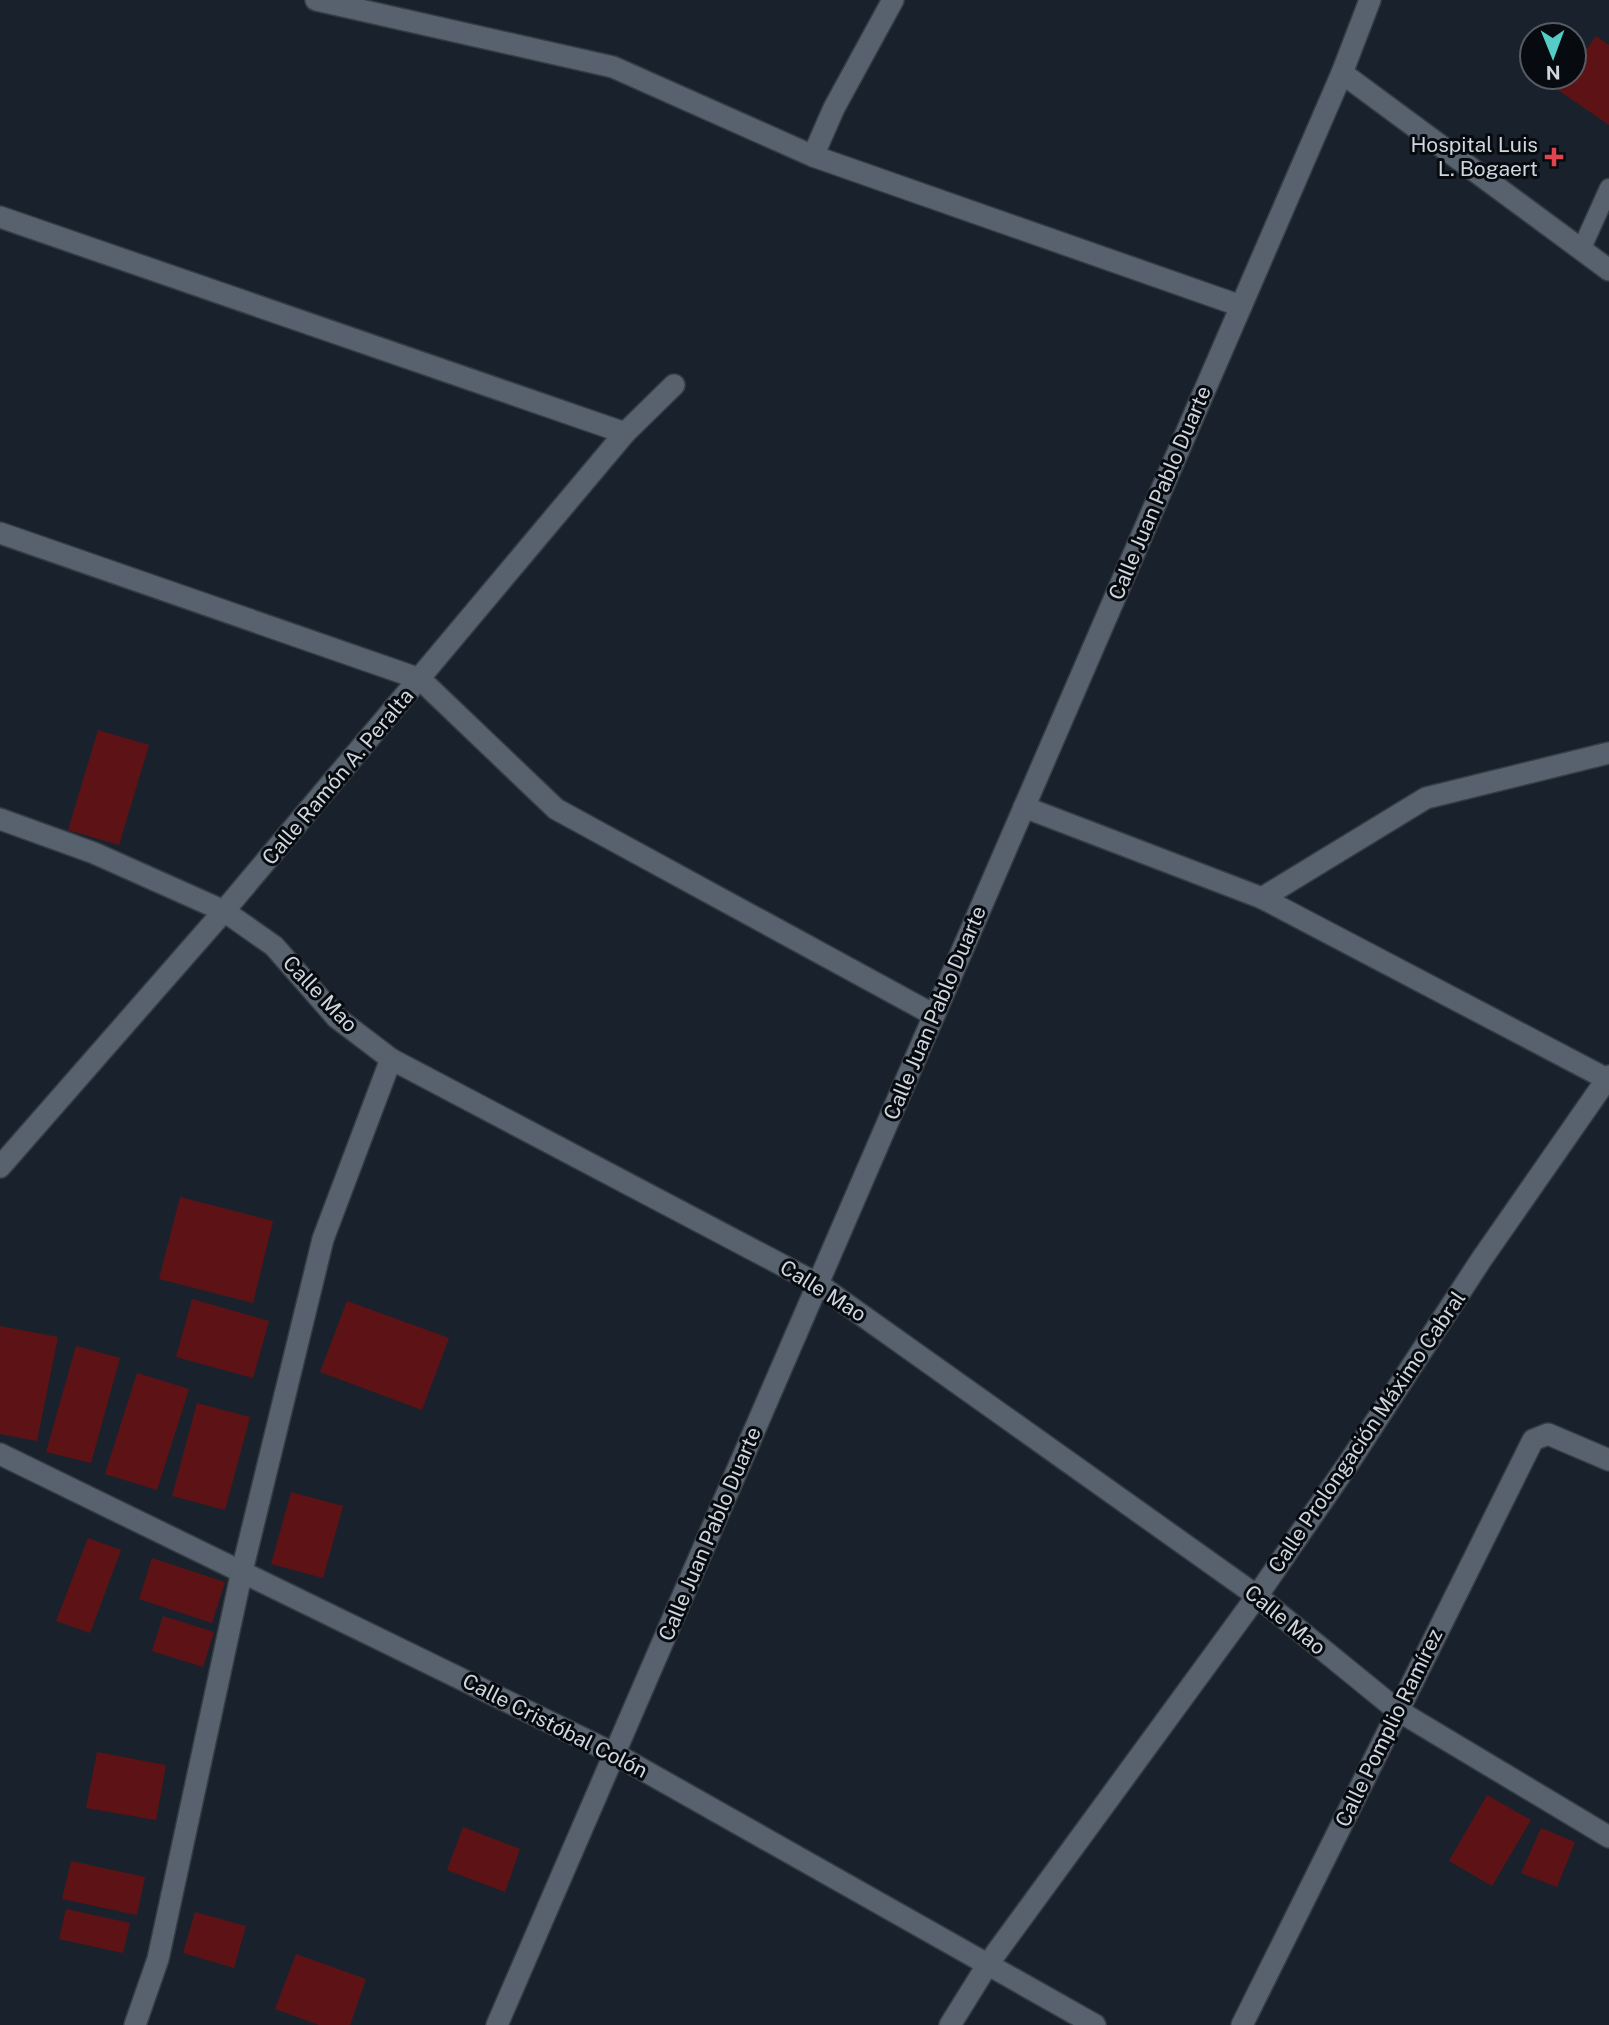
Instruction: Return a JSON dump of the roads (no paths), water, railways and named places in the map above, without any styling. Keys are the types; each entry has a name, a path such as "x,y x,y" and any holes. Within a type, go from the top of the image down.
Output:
{"street":[{"path":"316,0 613,67 813,156 1241,306"},
{"path":"813,156 834,108 893,0"},
{"name":"Calle Juan Pablo Duarte","path":"497,2025 1342,74 1370,0"},
{"path":"1342,74 1609,270"},
{"path":"0,216 625,433"},
{"name":"Calle Ramón A. Peralta","path":"0,1164 224,911 625,433 674,386"},
{"path":"0,533 420,679 556,810 934,1015"},
{"path":"1262,898 1426,798 1609,753"},
{"path":"1024,807 1262,898 1608,1077"},
{"name":"Calle Mao","path":"0,820 94,853 224,911 274,946 337,1018 391,1059 818,1283 1257,1596 1397,1710 1609,1837"},
{"path":"135,2025 158,1959 242,1571 323,1239 391,1059"},
{"name":"Calle Prolongación Máximo Cabral","path":"950,2025 988,1964 1257,1596 1350,1461 1481,1260 1608,1077"},
{"name":"Calle Pomplio Ramírez","path":"1242,2025 1533,1440 1540,1434 1548,1434 1605,1453"},
{"name":"Calle Cristóbal Colón","path":"0,1454 615,1754 1096,2025"}],"lane":[{"path":"1581,250 1609,188"}],"place":[{"name":"Hospital Luis L. Bogaert","path":"1554,157"}]}
